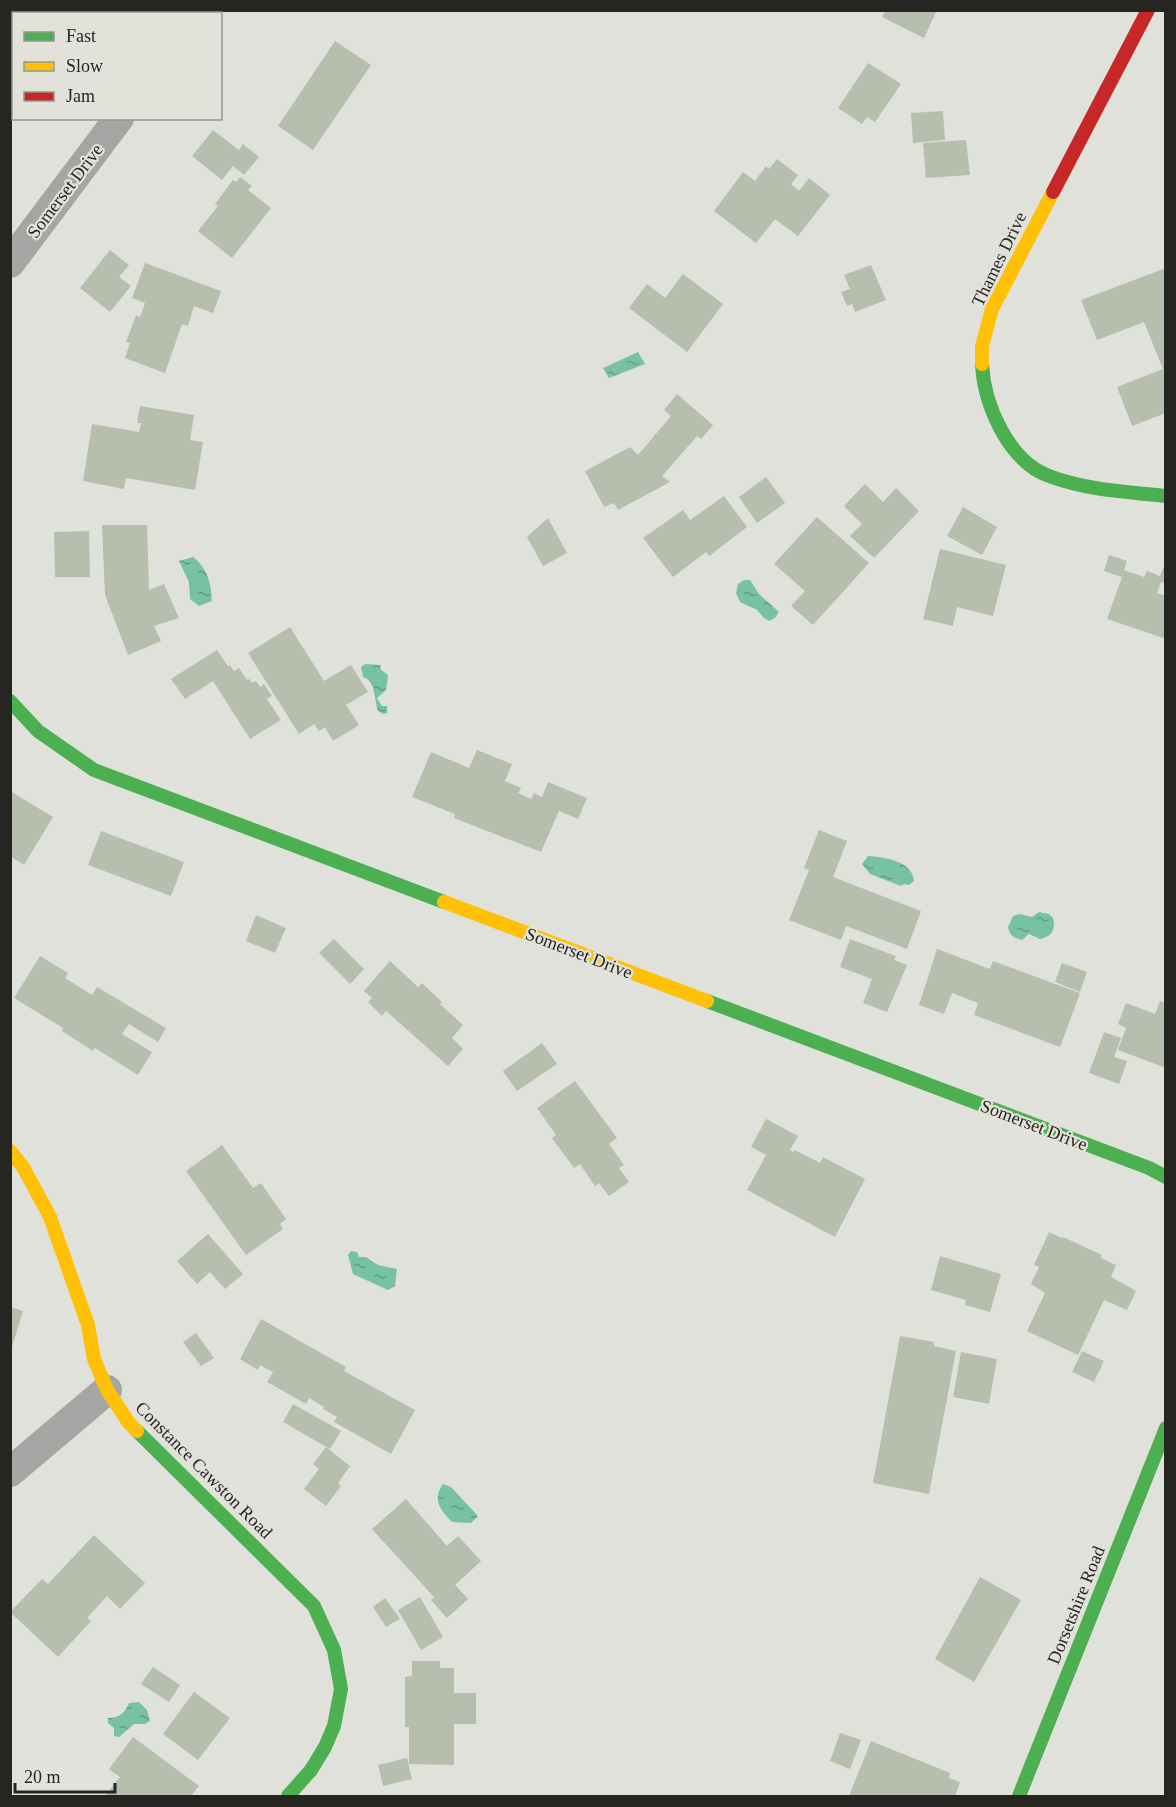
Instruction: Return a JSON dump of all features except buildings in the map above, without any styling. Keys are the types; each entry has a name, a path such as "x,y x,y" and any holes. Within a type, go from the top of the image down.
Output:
{"street":[{"name":"Thames Drive","path":"1148,10 993,309 982,346 983,384 997,424 1021,458 1047,476 1095,488 1166,496"},
{"name":"Somerset Drive","path":"10,263 117,120"},
{"name":"Somerset Drive","path":"10,701 23,719 57,747 94,770 1149,1168 1166,1178"},
{"name":"Constance Cawston Road","path":"10,1151 23,1167 51,1217 88,1325 94,1359 107,1390 129,1423 314,1605 333,1650 340,1689 334,1726 325,1747 311,1770 288,1797"},
{"path":"10,1472 107,1390"},
{"name":"Dorsetshire Road","path":"1019,1797 1166,1428"}],"water":[{"path":"638,352 645,364 609,378 603,368"},
{"path":"193,557 205,571 212,594 212,601 199,606 190,599 189,582 179,561"},
{"path":"744,580 750,580 759,594 779,612 775,618 769,621 757,610 740,602 736,593 738,584"},
{"path":"365,664 381,665 380,669 388,675 386,690 377,698 382,706 387,706 387,713 383,714 378,711 372,686 363,677 361,667"},
{"path":"868,856 897,861 909,869 914,881 909,885 901,886 870,874 862,864"},
{"path":"1039,912 1049,914 1053,918 1054,926 1050,934 1040,939 1029,934 1022,940 1011,935 1008,927 1013,916 1020,914 1032,917"},
{"path":"351,1251 357,1252 359,1257 366,1257 378,1265 397,1269 395,1286 388,1290 353,1274 348,1255"},
{"path":"443,1484 451,1487 478,1516 471,1523 452,1522 444,1513 438,1499"},
{"path":"139,1702 147,1710 150,1721 145,1724 134,1724 119,1737 114,1736 114,1728 108,1723 108,1718 121,1714 129,1703"}],"traffic: fast":[{"path":"982,364 993,413 1010,445 1034,469 1077,484 1107,490 1166,496"},
{"path":"10,701 38,731 94,770 444,902"},
{"path":"707,1001 1149,1168 1166,1177"},
{"path":"1019,1796 1166,1428"},
{"path":"137,1431 314,1606 334,1650 341,1689 334,1726 311,1770 288,1796"}],"traffic: slow":[{"path":"982,364 982,346 992,309 1053,192"},
{"path":"444,902 707,1001"},
{"path":"10,1151 23,1167 50,1217 88,1325 94,1359 107,1390 137,1431"}],"traffic: jam":[{"path":"1053,192 1148,10"}]}
